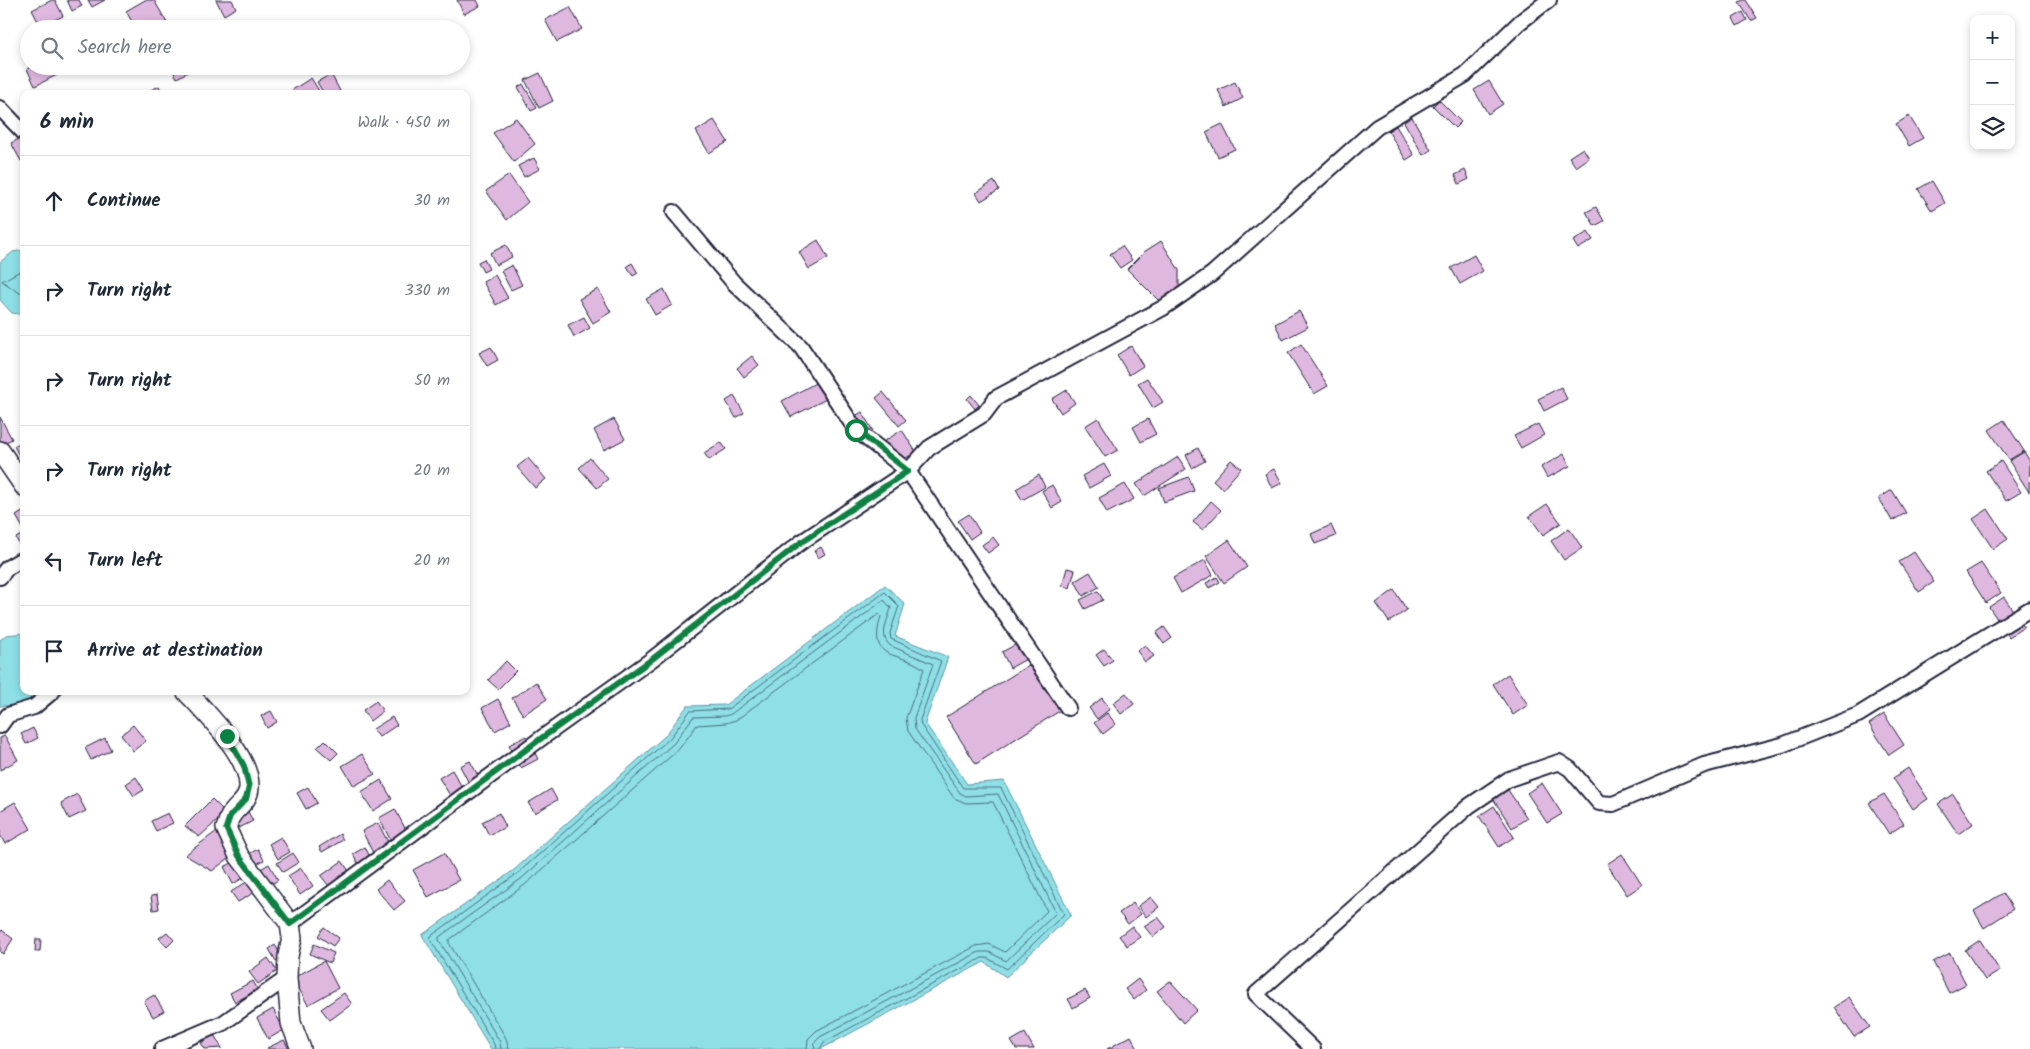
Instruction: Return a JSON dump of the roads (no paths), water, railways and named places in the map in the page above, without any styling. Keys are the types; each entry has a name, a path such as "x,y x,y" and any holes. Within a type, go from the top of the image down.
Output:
{"street":[{"path":"290,924 651,660 800,543 908,471 929,448 984,414 996,398 1163,308 1212,274 1377,128 1465,75 1520,22 1548,0"},
{"path":"0,108 20,129"},
{"path":"674,212 734,284 801,347 856,430 908,471 1068,708"},
{"path":"0,451 20,480"},
{"path":"0,576 7,568 20,560"},
{"path":"1313,1049 1256,994 1469,806 1509,779 1559,762 1570,769 1599,803 1613,804 1704,765 1782,745 1858,716 2030,609"},
{"path":"0,726 8,715 34,707 48,695"},
{"path":"190,695 227,736 244,766 249,787 246,799 230,816 226,828 239,856 290,924 292,938 288,956 287,978 291,1023 301,1049"},
{"path":"162,1049 223,1023 287,978"}],"water":[{"path":"20,251 20,314 12,313 0,300 0,262 13,252"},
{"path":"885,585 905,604 895,636 948,657 925,723 967,784 1004,781 1071,915 1006,977 984,962 821,1049 491,1049 422,935 514,870 666,735 687,706 725,705"},
{"path":"20,633 20,695 38,695 24,703 0,706 0,640 6,635"}]}
